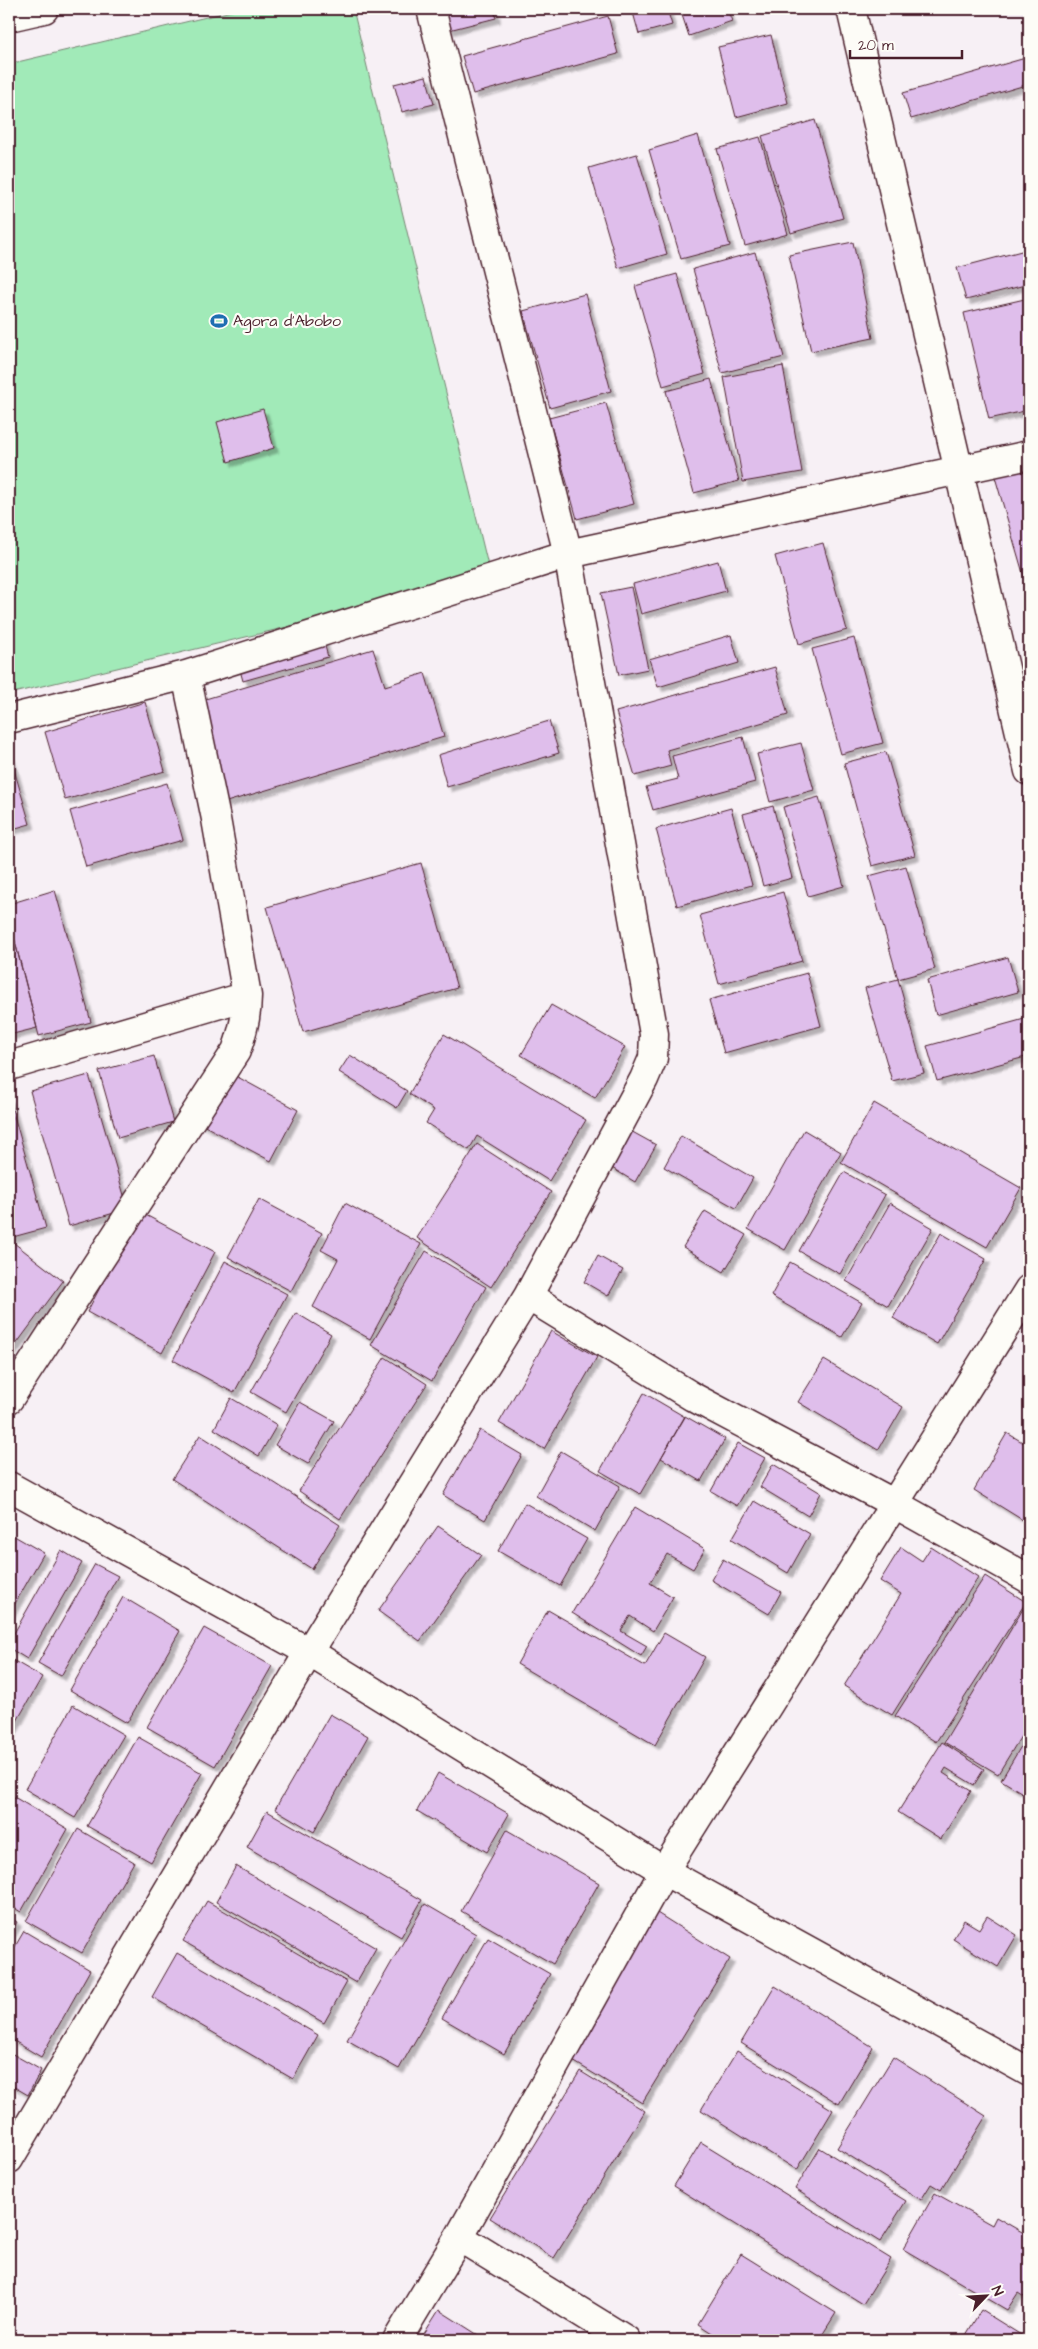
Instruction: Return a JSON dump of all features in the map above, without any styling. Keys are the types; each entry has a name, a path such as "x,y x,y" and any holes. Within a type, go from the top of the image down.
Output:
{"street":[{"path":"9,17 44,9"},
{"path":"9,2159 309,1652 528,1296 644,1079 653,1058 654,1034 568,554 431,9"},
{"path":"851,9 960,468 1029,771"},
{"path":"9,719 186,675 568,554 1029,454"},
{"path":"9,1399 236,1051 247,1016 247,996 216,819 186,675"},
{"path":"9,1066 247,996"},
{"path":"398,2340 459,2237 664,1871 1029,1290"},
{"path":"528,1296 693,1397 895,1504 1029,1578"},
{"path":"9,1486 309,1652 664,1871 1029,2072"},
{"path":"459,2237 626,2340"}],"green space":[{"name":"Agora d'Abobo","path":"240,9 353,9 491,578 9,694 9,64"}],"building":[{"path":"443,9 494,9 496,18 449,30"},
{"path":"632,9 667,9 672,25 639,34"},
{"path":"680,9 727,9 732,21 689,36"},
{"path":"608,16 618,54 473,94 462,56"},
{"path":"771,35 788,103 736,117 718,47"},
{"path":"1029,57 1029,84 911,119 903,93"},
{"path":"426,76 434,104 402,112 394,84"},
{"path":"815,120 843,218 791,233 762,136"},
{"path":"698,135 730,246 681,259 649,150"},
{"path":"760,137 788,234 745,246 717,149"},
{"path":"637,154 667,254 618,268 589,168"},
{"path":"853,242 873,338 811,351 789,255"},
{"path":"1029,249 1029,284 966,300 957,268"},
{"path":"755,252 784,357 722,373 693,269"},
{"path":"677,274 705,374 663,386 635,286"},
{"path":"585,294 611,391 550,408 523,311"},
{"path":"1029,298 1029,410 989,419 964,313"},
{"path":"783,366 802,472 743,482 724,377"},
{"path":"711,379 739,481 694,493 666,391"},
{"path":"606,403 634,504 577,519 549,418"},
{"path":"263,409 274,448 228,462 217,422"},
{"path":"1029,468 1029,587 1027,587 995,477"},
{"path":"823,543 847,630 799,644 775,556"},
{"path":"718,561 726,591 641,614 633,584"},
{"path":"631,587 648,669 619,675 601,593"},
{"path":"320,628 328,657 243,681 235,652"},
{"path":"731,635 739,663 658,687 649,659"},
{"path":"854,638 883,743 841,754 812,649"},
{"path":"373,649 385,686 425,673 444,737 223,803 192,703"},
{"path":"775,667 788,715 667,750 671,766 635,776 616,712"},
{"path":"145,702 165,771 65,800 45,732"},
{"path":"549,721 559,753 447,787 438,755"},
{"path":"743,737 755,782 653,810 646,787 678,779 672,756"},
{"path":"801,743 814,790 770,802 757,754"},
{"path":"886,752 915,855 872,866 844,763"},
{"path":"9,756 30,824 9,830"},
{"path":"167,783 183,840 86,867 70,811"},
{"path":"819,797 844,886 808,896 783,807"},
{"path":"773,806 792,878 763,886 743,814"},
{"path":"731,808 752,885 677,906 656,829"},
{"path":"421,863 457,988 303,1032 267,907"},
{"path":"906,866 935,969 898,979 869,876"},
{"path":"55,890 91,1022 39,1036 9,918 9,904"},
{"path":"783,892 802,961 719,984 700,915"},
{"path":"9,918 37,1028 9,1035"},
{"path":"1008,957 1018,992 936,1015 927,980"},
{"path":"807,973 821,1026 724,1053 709,1000"},
{"path":"898,979 924,1073 892,1081 865,988"},
{"path":"551,1005 625,1047 595,1098 521,1055"},
{"path":"1028,1018 1029,1056 937,1081 927,1046"},
{"path":"444,1034 586,1120 549,1181 477,1136 469,1150 426,1123 434,1110 409,1094"},
{"path":"350,1055 407,1091 397,1108 339,1072"},
{"path":"154,1056 173,1122 118,1138 99,1071"},
{"path":"89,1075 128,1209 69,1226 30,1091"},
{"path":"234,1075 298,1110 271,1161 199,1123"},
{"path":"9,1098 46,1228 9,1238"},
{"path":"874,1103 1021,1188 987,1247 841,1162"},
{"path":"627,1129 656,1145 635,1182 607,1165"},
{"path":"804,1130 841,1152 785,1250 748,1229"},
{"path":"681,1136 753,1178 736,1208 664,1167"},
{"path":"477,1144 551,1192 491,1287 417,1238"},
{"path":"844,1172 885,1195 840,1274 799,1251"},
{"path":"259,1199 322,1233 291,1291 228,1257"},
{"path":"345,1203 421,1244 370,1339 313,1307 338,1259 321,1250"},
{"path":"890,1203 933,1228 888,1306 846,1281"},
{"path":"705,1211 746,1235 724,1272 683,1247"},
{"path":"140,1212 215,1252 162,1353 87,1312"},
{"path":"941,1233 986,1259 937,1344 893,1318"},
{"path":"14,1243 63,1281 9,1354 9,1250"},
{"path":"426,1251 486,1287 432,1381 371,1345"},
{"path":"598,1256 623,1270 608,1296 584,1282"},
{"path":"225,1261 287,1294 234,1393 173,1360"},
{"path":"790,1262 862,1303 842,1337 771,1296"},
{"path":"296,1313 331,1334 286,1412 251,1392"},
{"path":"551,1331 597,1357 544,1449 499,1423"},
{"path":"385,1357 427,1384 340,1519 299,1491"},
{"path":"824,1360 903,1407 878,1450 798,1402"},
{"path":"644,1393 685,1417 640,1494 600,1471"},
{"path":"231,1398 277,1425 259,1456 214,1429"},
{"path":"300,1402 334,1421 308,1464 275,1445"},
{"path":"685,1416 725,1439 701,1481 661,1458"},
{"path":"480,1430 522,1455 485,1520 443,1495"},
{"path":"1007,1433 1029,1446 1029,1524 974,1490"},
{"path":"200,1435 340,1525 312,1569 172,1479"},
{"path":"738,1443 765,1458 737,1506 711,1491"},
{"path":"561,1451 620,1486 595,1531 536,1496"},
{"path":"773,1464 821,1493 808,1516 760,1487"},
{"path":"754,1501 810,1534 788,1573 732,1539"},
{"path":"525,1503 587,1539 560,1586 498,1551"},
{"path":"635,1507 705,1549 693,1569 667,1554 650,1583 673,1597 653,1631 630,1616 621,1631 647,1646 641,1656 572,1613"},
{"path":"438,1526 481,1555 420,1641 378,1611"},
{"path":"9,1533 44,1553 9,1614"},
{"path":"901,1547 922,1561 931,1547 978,1577 892,1715 844,1686 901,1594 880,1581"},
{"path":"61,1550 82,1563 27,1659 9,1648 9,1642"},
{"path":"723,1559 781,1592 769,1614 711,1580"},
{"path":"95,1564 118,1576 61,1676 38,1663"},
{"path":"985,1576 1026,1602 936,1742 895,1716"},
{"path":"123,1597 180,1631 127,1723 70,1690"},
{"path":"1029,1599 1029,1711 1027,1714 1029,1715 1029,1723 998,1774 944,1742"},
{"path":"548,1610 645,1666 664,1633 705,1657 655,1745 517,1664"},
{"path":"204,1628 272,1666 215,1766 147,1727"},
{"path":"9,1658 42,1677 9,1735"},
{"path":"73,1705 124,1735 75,1818 25,1789"},
{"path":"330,1714 368,1736 314,1832 275,1809"},
{"path":"1029,1733 1029,1797 1001,1780"},
{"path":"138,1737 202,1773 151,1862 87,1826"},
{"path":"942,1742 984,1769 974,1785 946,1768 943,1773 971,1791 941,1839 898,1812"},
{"path":"438,1773 509,1814 487,1852 417,1811"},
{"path":"9,1794 68,1829 21,1912 9,1905"},
{"path":"267,1811 422,1900 401,1937 247,1847"},
{"path":"78,1829 134,1862 82,1953 26,1921"},
{"path":"507,1830 599,1883 553,1964 461,1911"},
{"path":"236,1866 376,1948 356,1983 216,1902"},
{"path":"207,1901 347,1982 324,2023 183,1941"},
{"path":"425,1904 476,1934 399,2069 347,2040"},
{"path":"657,1913 730,1959 642,2103 568,2058"},
{"path":"987,1916 1017,1935 998,1967 953,1939 964,1920 979,1929"},
{"path":"9,1917 17,1922 9,1936"},
{"path":"24,1931 90,1970 41,2057 9,2038 9,1957"},
{"path":"488,1938 550,1974 504,2054 442,2018"},
{"path":"177,1953 318,2035 293,2079 152,1997"},
{"path":"775,1986 873,2047 839,2104 741,2043"},
{"path":"737,2051 833,2110 797,2170 701,2110"},
{"path":"9,2052 41,2070 28,2095 9,2084"},
{"path":"893,2057 986,2116 941,2190 931,2184 921,2200 837,2148"},
{"path":"580,2071 645,2111 554,2258 490,2218"},
{"path":"701,2142 891,2259 863,2304 674,2186"},
{"path":"820,2148 906,2201 880,2242 795,2189"},
{"path":"935,2193 992,2225 996,2217 1029,2236 1029,2300 1018,2293 1007,2310 903,2249"},
{"path":"741,2254 836,2313 819,2340 723,2340 698,2324"},
{"path":"439,2310 486,2340 420,2340"},
{"path":"981,2310 1029,2340 963,2340"}],"place":[{"name":"Agora d'Abobo","path":"219,321"}]}
